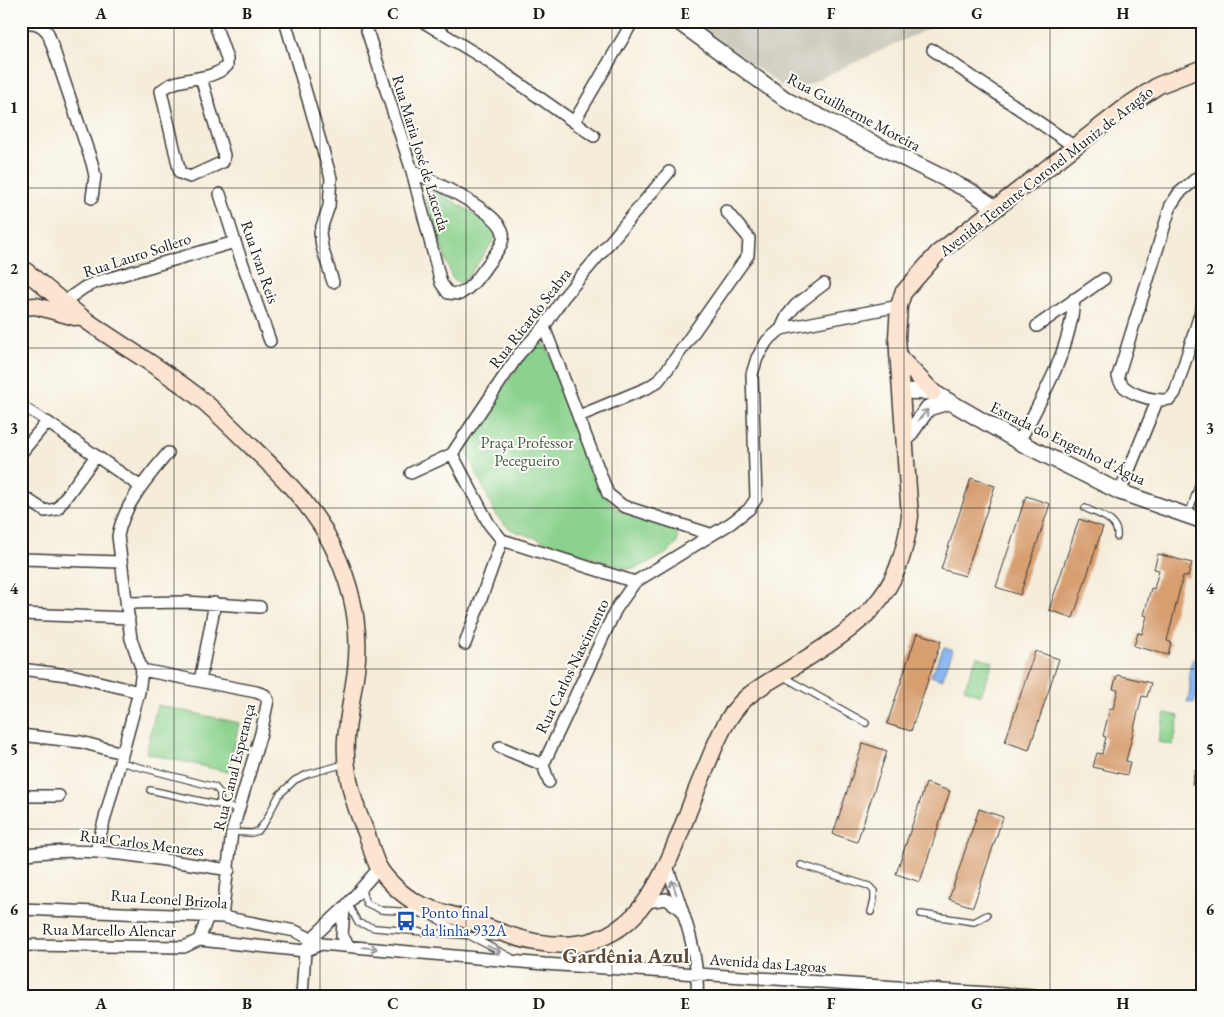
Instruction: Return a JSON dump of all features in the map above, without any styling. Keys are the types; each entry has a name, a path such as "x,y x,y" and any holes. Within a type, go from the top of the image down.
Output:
{"main road":[{"name":"Avenida Tenente Coronel Muniz de Aragão","path":"21,267 58,306 88,322 202,400 264,459 308,505 324,531 344,568 354,601 358,631 356,667 346,740 346,764 359,816 379,868 414,901 522,939 573,945 597,940 621,927 647,902 666,863 719,736 733,713 748,696 849,632 870,612 891,581 907,544 910,516 906,439 896,337 899,306 909,286 938,253 1127,106 1159,84 1203,68"},
{"name":"Avenida Tenente Coronel Muniz de Aragão","path":"21,307 58,306"},
{"path":"898,356 933,392"}],"street":[{"path":"201,78 224,155 223,162 190,177 180,173 161,91 166,86 222,71 226,66 227,59 214,21"},
{"path":"285,21 331,178 330,206 320,232 322,247 333,282"},
{"name":"Rua Maria José de Lacerda","path":"364,21 412,171 441,283 448,293 460,294 476,282 502,244 503,234 499,223 457,193 412,171"},
{"path":"422,21 484,58 594,136"},
{"path":"574,122 633,21"},
{"name":"Rua Guilherme Moreira","path":"677,21 788,100 970,191 995,208"},
{"path":"21,22 33,22 42,26 48,33 92,163 94,176 92,198"},
{"path":"933,50 1075,147"},
{"name":"Rua Ricardo Seabra","path":"452,454 519,354 544,327 563,298 669,172"},
{"path":"1203,173 1179,192 1171,205 1118,376 1119,383 1123,387 1157,401 1170,400 1175,393 1203,305"},
{"name":"Rua Ivan Reis","path":"220,194 270,341"},
{"path":"579,416 648,388 658,381 670,366 748,255 749,238 726,212"},
{"name":"Rua Lauro Sollero","path":"58,306 97,282 235,242"},
{"path":"1037,326 1104,279"},
{"name":"Rua Carlos Nascimento","path":"543,765 616,609 635,582 749,509 756,499 751,390 752,374 757,358 767,341 781,329 787,316 796,306 824,284"},
{"path":"1019,442 1053,377 1073,312 1074,299"},
{"path":"781,329 899,306"},
{"path":"544,327 608,494 623,506 710,534"},
{"path":"901,391 933,392"},
{"name":"Estrada do Engenho d'Água","path":"933,392 1019,442 1120,492 1196,518"},
{"path":"1120,492 1157,401"},
{"path":"906,439 928,408 948,402"},
{"path":"21,405 141,487"},
{"path":"21,453 26,438 47,422"},
{"path":"96,851 139,692 142,670 131,639 128,603 118,536 120,526 141,487 168,453"},
{"path":"411,473 452,454 489,524 502,540 635,582"},
{"path":"21,495 45,511 57,510 96,456"},
{"path":"465,644 502,540"},
{"path":"21,559 121,562"},
{"path":"128,603 215,603 260,607"},
{"path":"142,670 200,681 215,603"},
{"path":"21,614 128,618"},
{"path":"21,669 76,676 139,692"},
{"name":"Rua Canal Esperança","path":"200,681 266,695 267,712 232,832 222,917"},
{"path":"21,735 81,742 121,758"},
{"path":"500,747 543,765 549,782"},
{"path":"21,796 59,796"},
{"name":"Rua Carlos Menezes","path":"21,855 53,850 96,851 229,870"},
{"path":"666,863 682,910 699,974 697,996"},
{"path":"316,941 379,868"},
{"path":"647,902 666,900 682,910"},
{"path":"346,905 342,936 348,946"},
{"name":"Rua Leonel Brizola","path":"21,909 222,917 295,931 316,941"},
{"name":"Rua Marcello Alencar","path":"21,945 184,947 198,940 208,916"},
{"path":"198,940 305,951 302,996"},
{"name":"Avenida das Lagoas","path":"305,951 316,941 348,946 521,962 1034,996"}],"lane":[{"path":"1196,518 1203,472"},
{"path":"1086,508 1114,523 1118,529 1117,537"},
{"path":"780,675 866,723"},
{"path":"121,758 215,787 220,793 220,805"},
{"path":"232,832 251,833 258,831 266,822 279,795 295,780 308,774 346,764"},
{"path":"150,790 238,809"},
{"path":"801,865 869,886 874,891 871,912"},
{"path":"361,888 366,903 381,910 414,912 434,918 521,962"},
{"path":"346,905 355,919 369,927 522,939"},
{"path":"921,914 974,922 987,915"}],"shaded area":[{"path":"688,21 945,21 791,92"}],"green space":[{"path":"428,192 437,192 492,224 496,231 495,238 466,280 459,283 452,278 426,200"},
{"name":"Praça Professor Pecegueiro","path":"535,343 543,344 547,348 607,498 616,508 676,530 677,542 664,555 644,565 626,569 512,530 496,515 466,451 468,435"},
{"path":"977,656 993,662 981,695 964,689"},
{"path":"157,705 239,723 228,772 146,753"},
{"path":"1165,713 1179,716 1173,745 1158,742"}],"water":[{"path":"944,647 953,650 942,680 931,676"},
{"path":"1193,659 1203,660 1199,690 1194,703 1187,702"}],"building":[{"path":"971,478 995,486 965,576 941,569"},
{"path":"1026,496 1050,504 1020,595 996,587"},
{"path":"1079,519 1103,527 1073,618 1049,610"},
{"path":"1158,554 1192,563 1188,577 1183,576 1167,641 1171,642 1168,655 1134,646 1138,633 1142,634 1147,616 1144,615 1151,588 1154,589 1159,570 1154,569"},
{"path":"917,633 941,641 911,731 887,724"},
{"path":"1035,651 1059,659 1029,750 1005,742"},
{"path":"1117,675 1151,683 1147,697 1142,696 1126,761 1130,762 1127,775 1093,767 1097,753 1102,754 1106,737 1103,736 1110,708 1113,709 1118,690 1113,689"},
{"path":"863,743 887,751 857,842 833,834"},
{"path":"1195,770 1203,771 1203,786 1192,784"},
{"path":"926,783 950,791 920,882 896,874"},
{"path":"979,809 1003,817 973,907 949,899"}],"place":[{"name":"Ponto final da linha 932A","path":"406,921"}],"district":[{"name":"Gardênia Azul","path":"626,955"}]}
